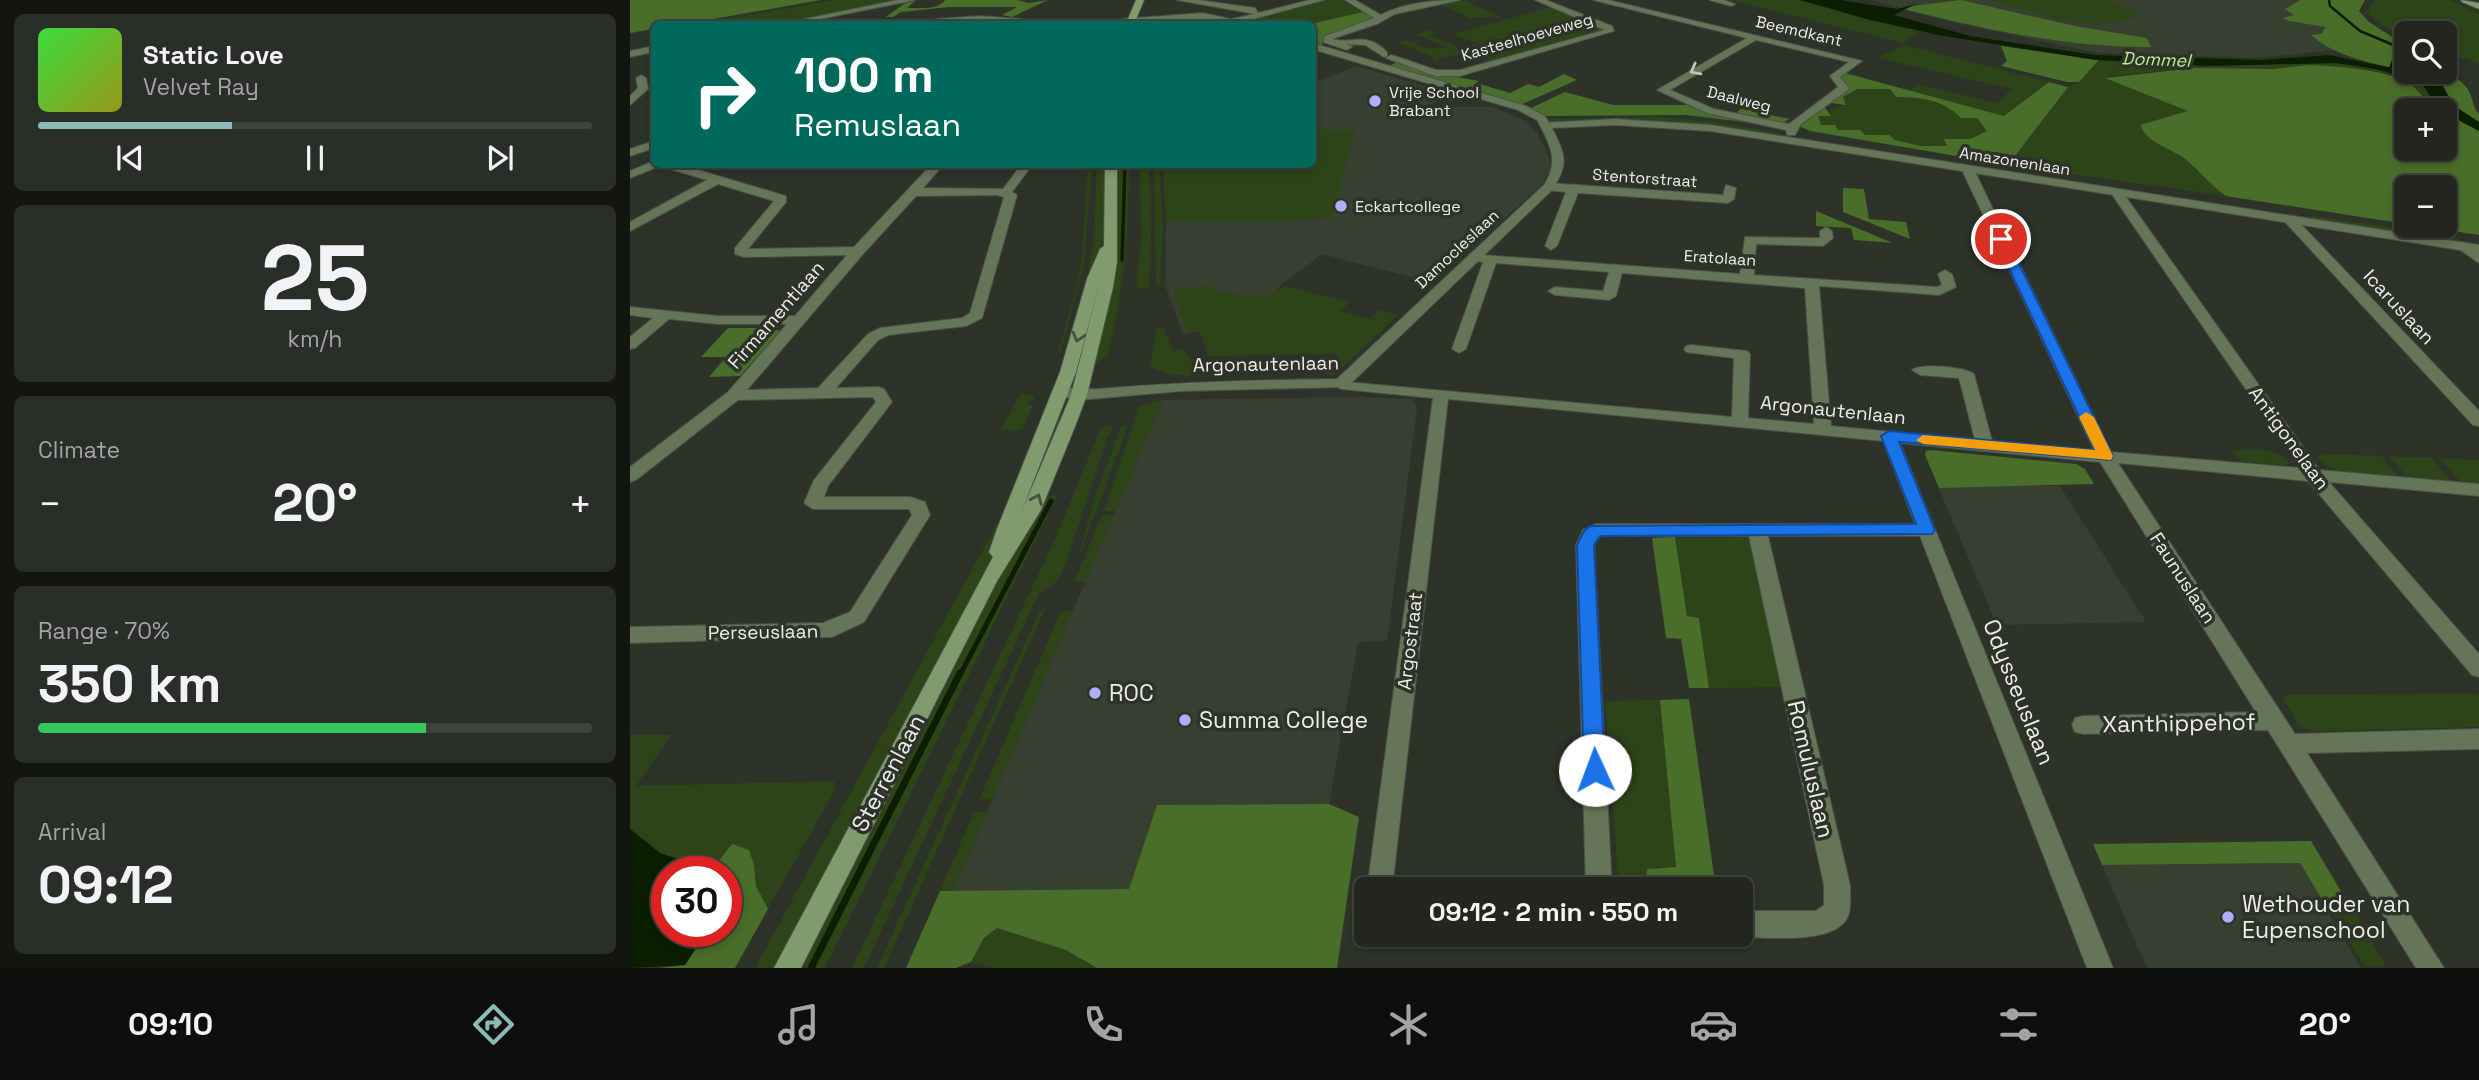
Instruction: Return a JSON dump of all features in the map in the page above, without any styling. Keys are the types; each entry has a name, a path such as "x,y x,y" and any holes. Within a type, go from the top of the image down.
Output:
{"main road":[{"path":"1127,21 1132,0"},
{"path":"1127,21 1140,0"},
{"path":"2465,0 2479,4"},
{"path":"2472,0 2479,4"},
{"name":"Sterrenlaan","path":"786,968 989,579 1032,510 1080,391 1106,287 1110,262 1111,168"},
{"name":"Sterrenlaan","path":"989,579 1013,507 1060,392 1093,282 1109,243"}],"street":[{"path":"800,21 911,0"},
{"path":"1210,6 1235,0"},
{"path":"1242,21 1320,0"},
{"path":"1349,0 1380,18 1407,8 1456,0"},
{"path":"1539,0 1550,5 1568,0"},
{"name":"Beemdkant","path":"1597,0 1857,61 1835,76 1844,88 1791,130"},
{"path":"1713,0 1731,4"},
{"path":"1188,1 1261,14"},
{"name":"Kasteelhoeveweg","path":"1380,18 1328,38 1328,42 1336,44 1349,39 1373,44 1387,56 1443,74 1468,73 1609,31 1609,28 1550,5"},
{"path":"1148,21 1203,16 1227,21"},
{"path":"944,21 998,17 1020,21"},
{"name":"Daalweg","path":"1755,37 1662,90 1711,111 1791,130"},
{"path":"1316,47 1522,108 1541,118 1545,125"},
{"path":"630,54 651,50"},
{"path":"1376,65 1387,56"},
{"path":"630,81 651,76"},
{"path":"630,102 642,89 641,78"},
{"name":"Amazonenlaan","path":"1545,125 1615,122 1710,128 2479,248"},
{"name":"Damocleslaan","path":"1340,384 1548,187 1560,166 1560,155 1545,125"},
{"path":"630,155 651,145"},
{"path":"630,155 651,162"},
{"path":"630,174 651,165"},
{"path":"677,168 782,199 740,251 858,251"},
{"name":"Firmamentlaan","path":"630,477 734,396 858,251 934,168"},
{"path":"1006,192 1025,168"},
{"name":"Faunuslaan","path":"1968,170 2105,456 2431,968"},
{"path":"630,227 716,180"},
{"name":"Stentorstraat","path":"1548,187 1728,199 1730,187"},
{"path":"1551,246 1573,189"},
{"path":"734,396 823,393 873,337 885,331 966,322 977,315 1011,195 1006,192 911,192"},
{"name":"Antigonelaan","path":"2117,193 2314,477 2479,669"},
{"name":"Icaruslaan","path":"2290,220 2479,421"},
{"path":"1747,277 1751,240 1823,242 1827,238 1826,231"},
{"path":"2464,246 2479,259"},
{"name":"Eratolaan","path":"1474,257 1810,284 1821,282 1939,291 1949,287 1945,274"},
{"path":"1459,349 1491,258"},
{"path":"1555,291 1609,296 1617,268"},
{"path":"1810,284 1813,288 1823,430"},
{"path":"630,311 718,320 798,320"},
{"path":"630,345 664,316"},
{"path":"1691,349 1742,354 1740,422"},
{"path":"1920,370 1966,374 1985,446"},
{"name":"Argonautenlaan","path":"1060,392 1182,386 1340,384 2314,477 2479,490"},
{"name":"Perseuslaan","path":"630,635 825,631 857,617 921,515 919,506 910,503 813,503 820,484 884,402 878,392 823,393"},
{"name":"Argostraat","path":"1380,877 1441,393"},
{"name":"Odysseuslaan","path":"1889,436 2099,968"},
{"path":"1599,877 1586,545 1590,535 1596,530 1926,530"},
{"name":"Romuluslaan","path":"1753,924 1819,923 1837,912 1838,885 1757,530"},
{"name":"Xanthippehof","path":"2083,725 2274,721"},
{"path":"2288,744 2479,739"}],"shaded area":[{"path":"836,0 898,0 788,21 715,21"},
{"path":"1326,0 1342,0 1363,12 1316,21 1250,19"},
{"path":"1464,0 1501,17 1470,18 1439,4"},
{"path":"1730,0 1800,0 1920,31 1903,43"},
{"path":"1871,0 2322,0 2369,46 2262,58 2097,53 1942,20"},
{"path":"1989,0 2109,0 2142,14 2124,21 2086,23 2046,16"},
{"path":"2374,0 2450,0 2479,14 2479,63 2457,58 2457,21 2394,21 2394,33 2367,12"},
{"path":"1552,7 1607,30 1519,56 1512,54 1466,72 1448,72 1487,62 1489,58 1472,51 1437,59 1440,61 1436,63 1428,55 1396,42 1408,41 1438,49 1446,47 1418,35 1427,30 1435,33 1430,36 1462,48 1476,43 1452,34"},
{"path":"1904,45 2049,82 2004,116 1910,91 1917,84 1997,103 2012,89 1878,58"},
{"path":"2099,60 2207,66 2336,63 2394,74 2394,77 2364,69 2322,67 2172,71 2107,77 2190,112 2140,125 2149,136 2184,159 2226,196 2008,165 2068,87 2079,82"},
{"name":"Eckartcollege","path":"1356,66 1451,94 1426,107 1493,107 1526,121 1537,133 1549,157 1551,170 1540,186 1433,283 1322,254 1275,290 1278,316 1183,334 1165,285 1163,168 1316,168 1316,82"},
{"path":"2408,84 2423,84 2432,98 2422,98"},
{"path":"1857,89 1890,89 1896,97 1940,103 1961,118 1977,118 1987,131 1970,139 1945,139 1948,146 1921,146 1895,140 1889,135 1865,135 1860,130 1838,130 1821,125 1817,116 1831,115 1830,110 1846,105 1842,97"},
{"path":"1661,117 1782,133 1775,136 1668,121 1549,122 1543,119"},
{"path":"1316,130 1355,130 1332,218 1244,222 1166,220 1163,168 1316,168"},
{"path":"1088,168 1092,168 1084,266 1061,351 1058,351 1077,287 1082,256"},
{"path":"1097,168 1106,168 1104,235 1087,280 1094,239"},
{"path":"1117,168 1129,168 1128,214 1118,310 1107,358 1093,363"},
{"path":"1140,168 1149,168 1149,287 1136,289 1141,239"},
{"path":"1154,168 1159,168 1163,226 1160,286 1156,286"},
{"path":"2310,217 2394,228 2394,233 2312,221"},
{"path":"2425,238 2457,238 2465,244"},
{"path":"1213,285 1211,291 1265,297 1284,286 1350,302 1340,311 1370,319 1380,310 1398,315 1334,375 1326,375 1338,354 1209,356 1199,330 1187,332 1173,290"},
{"path":"1163,326 1173,351 1184,348 1200,376 1169,374 1150,367 1157,327"},
{"path":"1021,394 1032,395 1035,399 1028,402 1028,405 1033,405 1022,430 1000,430"},
{"name":"Summa College","path":"1356,397 1413,399 1417,409 1387,641 1358,642 1329,804 1157,805 1129,889 953,892 1163,400"},
{"path":"1163,400 1116,511 1104,511 1139,406"},
{"path":"1113,426 1058,581 1039,593 864,968 852,968 1056,537 1101,427"},
{"path":"1121,426 1128,426 1078,559 1092,506"},
{"path":"2232,450 2271,452 2279,454 2290,463 2285,465 2241,461"},
{"path":"2324,454 2382,456 2397,476 2334,470 2318,457"},
{"path":"2388,456 2432,458 2451,481 2408,477"},
{"path":"2438,458 2479,460 2479,483 2461,482"},
{"path":"1937,484 2060,486 2146,622 1997,625"},
{"path":"1048,496 1057,496 825,968 799,968 1013,552 1039,517"},
{"path":"1102,515 1114,515 1086,582 1074,582"},
{"path":"1004,519 994,552 975,590 774,968 755,968 999,520"},
{"path":"1750,537 1782,687 1709,688 1699,618 1687,616 1675,538"},
{"path":"1047,605 884,968 877,968 1039,612"},
{"path":"1061,611 1073,611 993,799 979,800"},
{"path":"2287,695 2479,695 2479,727 2312,731 2299,726 2283,698"},
{"path":"1660,700 1676,868 1654,867 1645,877 1618,877 1605,701"},
{"path":"630,735 671,735 636,786 835,783 836,788 768,909 756,886 754,865 732,844 723,856 668,856 660,853 630,829"},
{"path":"974,812 988,812 953,892 940,891"},
{"name":"Wethouder van Eupenschool","path":"2300,863 2361,968 2147,968 2102,865"},
{"path":"2352,908 2386,966 2364,966 2330,909"},
{"path":"997,928 1066,950 1097,968 994,968 971,962 984,938"}],"green space":[{"path":"630,0 821,0 702,21 651,21 651,30 630,33"},
{"path":"945,0 1017,0 1029,3 1048,0 1012,17 1002,15 1017,7 950,7 901,12 893,17 886,17 905,3 915,1 907,8 928,8"},
{"path":"1961,0 2075,26 2147,38 2151,47 2057,41 1903,9"},
{"path":"2301,0 2365,0 2359,11 2369,22 2394,38 2394,68 2332,49 2311,35 2321,34 2326,27 2289,21 2283,18 2294,15 2285,9"},
{"path":"1363,12 1373,18 1326,37 1322,42 1323,46 1316,44 1316,23"},
{"path":"2001,46 2099,60 2079,82 2067,82 2001,66 2007,61"},
{"path":"1397,62 1428,72 1479,81 1476,83 1510,93 1528,84 1539,87 1564,74 1577,80 1520,105 1389,66"},
{"path":"2309,65 2351,68 2394,77 2394,84 2410,84 2423,98 2394,98 2394,161 2457,161 2457,119 2479,131 2479,235 2457,232 2457,175 2394,175 2394,222 2226,196 2184,158 2148,136 2140,125 2188,111 2105,78 2195,68 2273,69"},
{"path":"1845,73 2004,116 2049,82 2068,87 2008,165 1810,131 1799,126 1825,107 1831,116 1818,116 1821,125 1835,125 1838,130 1860,130 1865,135 1889,135 1895,140 1921,146 1947,146 1944,139 1970,139 1987,131 1977,118 1961,118 1940,103 1896,97 1890,89 1857,89 1843,97 1846,105 1831,103 1850,88 1839,76"},
{"path":"2457,79 2467,88 2479,114 2479,122 2457,108 2457,98 2450,98 2440,84 2457,84"},
{"path":"1565,92 1613,105 1702,105 1737,113 1742,107 1753,106 1766,110 1766,114 1790,119 1777,126 1686,115 1544,116 1531,108"},
{"path":"1843,188 1864,189 1869,219 1906,222 1910,239 1843,212"},
{"path":"1816,211 1893,243 1854,240 1851,228 1816,226"},
{"path":"728,328 773,328 780,331 740,376 709,377 726,357 701,357"},
{"path":"1926,451 2076,464 2085,469 2094,484 1939,488 1925,455"},
{"path":"1675,537 1687,616 1699,618 1709,688 1689,688 1681,639 1666,638 1652,538"},
{"path":"1689,699 1714,877 1647,877 1647,869 1676,867 1660,700"},
{"path":"1329,804 1359,817 1337,968 1097,968 1066,950 997,928 984,938 971,962 956,968 906,968 940,891 1129,889 1157,805"},
{"path":"2311,841 2348,903 2324,903 2300,863 2102,865 2093,844"},
{"path":"732,844 749,850 756,886 768,909 735,968 658,968 685,965 697,947 742,947 742,856 723,856"}],"water":[{"name":"Dommel","path":"1800,0 1840,0 1897,9 1916,4 1894,15 1970,36 2095,55 2262,60 2329,55 2394,69 2394,74 2336,63 2207,66 2096,60 1943,36 1870,20"},
{"path":"2422,84 2441,84 2449,98 2431,98"},
{"path":"2457,108 2479,122 2479,131 2457,119"},
{"path":"630,829 660,853 669,856 651,856 651,947 697,947 685,965 630,968"}],"waterway":[{"path":"2329,0 2330,6 2360,31 2394,45"},
{"path":"2390,69 2394,58"},
{"path":"1122,260 1125,168"},
{"path":"960,675 1051,501"},
{"path":"811,968 960,673"}],"slow traffic":[{"path":"1923,440 2105,456 2086,417"}],"place":[{"name":"Vrije School Brabant","path":"1375,101"},
{"name":"Eckartcollege","path":"1341,206"},
{"name":"ROC","path":"1095,693"},
{"name":"Summa College","path":"1185,720"},
{"name":"Wethouder van Eupenschool","path":"2228,917"}],"route":[{"path":"1595,770 1586,545 1590,535 1596,530 1926,530 1889,436 2105,456 2001,239"}]}
